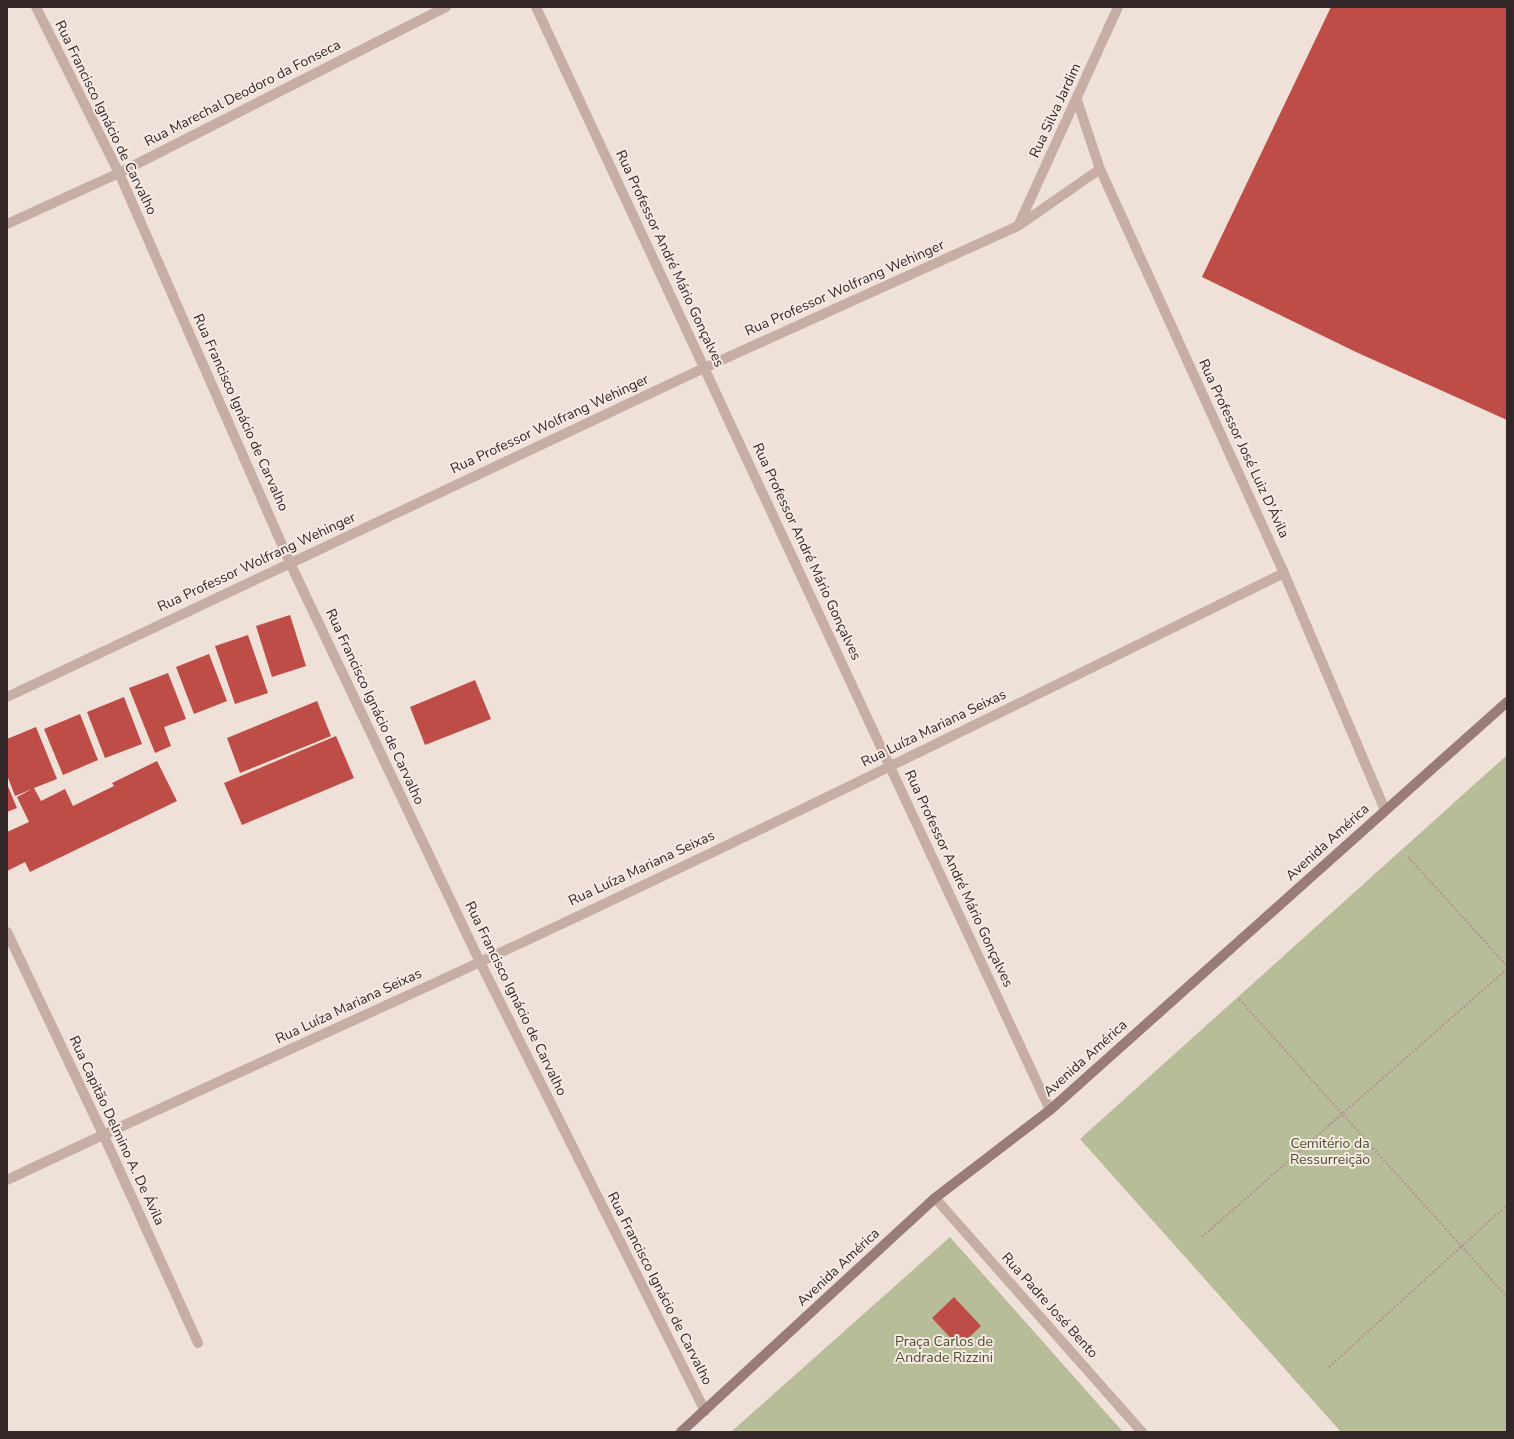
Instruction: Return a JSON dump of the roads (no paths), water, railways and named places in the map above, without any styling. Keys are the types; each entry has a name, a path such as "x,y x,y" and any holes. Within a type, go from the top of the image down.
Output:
{"street":[{"name":"Rua Francisco Ignácio de Carvalho","path":"36,7 119,173 290,563 480,962 705,1411"},
{"name":"Rua Marechal Deodoro da Fonseca","path":"7,224 119,173 446,7"},
{"name":"Rua Professor André Mário Gonçalves","path":"536,7 1050,1110"},
{"name":"Rua Silva Jardim","path":"1018,226 1077,100 1118,7"},
{"name":"Rua Professor José Luiz D'Ávila","path":"1077,100 1100,169 1284,573 1385,810"},
{"name":"Rua Professor Wolfrang Wehinger","path":"7,697 704,368 1018,226 1100,169"},
{"name":"Rua Luíza Mariana Seixas","path":"7,1180 103,1134 480,962 890,767 1284,573"},
{"name":"Avenida América","path":"681,1432 935,1198 1050,1110 1507,702"},
{"name":"Rua Capitão Delmino A. De Ávila","path":"7,932 103,1134 198,1343"},
{"name":"Rua Padre José Bento","path":"935,1198 1142,1432"}],"park label":[{"name":"Cemitério da Ressurreição","path":"1330,1154"},
{"name":"Praça Carlos de Andrade Rizzini","path":"944,1352"}]}
